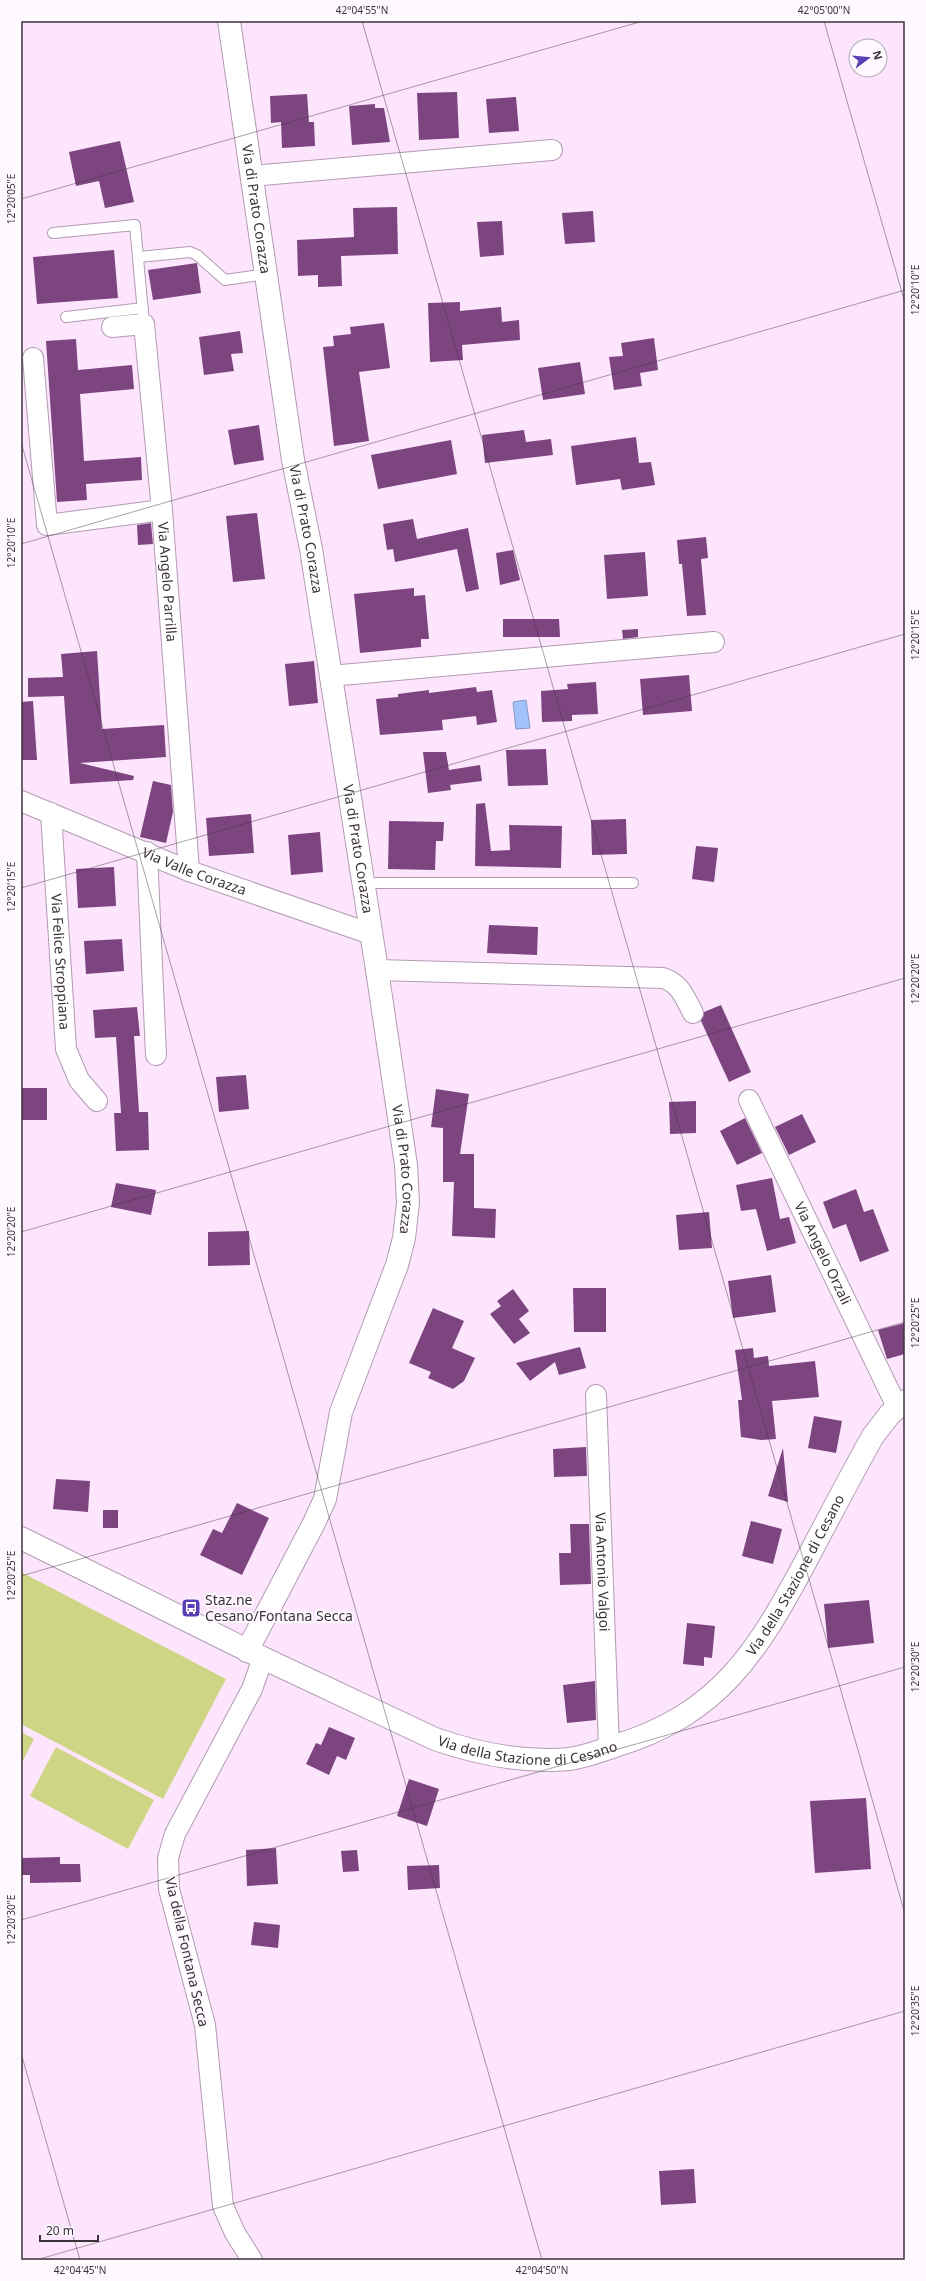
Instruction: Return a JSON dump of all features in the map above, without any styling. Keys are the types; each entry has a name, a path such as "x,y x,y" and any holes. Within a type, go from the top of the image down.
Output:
{"street":[{"name":"Via di Prato Corazza","path":"229,21 294,460 312,549 330,676 377,970 406,1165 408,1203 404,1238 395,1271 341,1412 328,1487 320,1512 255,1654"},
{"path":"251,176 552,150"},
{"path":"112,327 143,316"},
{"name":"Via Angelo Parrilla","path":"143,316 162,510 189,872"},
{"path":"33,358 47,525 162,510"},
{"path":"330,676 714,642"},
{"name":"Via Valle Corazza","path":"21,801 147,852 189,872 371,934"},
{"name":"Via Felice Stroppiana","path":"51,813 66,1049 79,1080 97,1101"},
{"path":"147,852 156,1054"},
{"path":"377,970 662,978 672,982 680,989 693,1013"},
{"name":"Via Angelo Orzali","path":"749,1100 901,1404"},
{"name":"Via Antonio Valgoi","path":"596,1395 609,1748"},
{"name":"Via della Stazione di Cesano","path":"21,1538 255,1654 435,1739 463,1749 513,1758 554,1760 583,1756 653,1733 684,1716 720,1688 753,1652 782,1606 873,1436 901,1404"},
{"name":"Via della Fontana Secca","path":"252,2260 235,2234 223,2206 204,2025 176,1919 167,1873 168,1858 176,1834 252,1689 255,1654"}],"lane":[{"path":"53,233 135,225 143,316 66,317"},
{"path":"139,257 190,252 198,255 225,280 266,274"},
{"path":"363,883 633,883"}],"green space":[{"path":"21,1572 226,1679 163,1799 21,1724"},
{"path":"21,1732 34,1739 21,1764"},
{"path":"56,1747 154,1800 128,1849 30,1796"}],"water":[{"path":"526,700 530,728 516,729 513,702"}],"building":[{"path":"457,92 459,138 419,140 417,93"},
{"path":"307,94 309,122 314,122 315,146 282,148 281,122 271,123 270,96"},
{"path":"516,97 519,131 489,133 486,99"},
{"path":"375,104 375,108 384,108 390,142 352,145 349,106"},
{"path":"120,141 134,202 105,208 99,181 76,186 69,152"},
{"path":"397,207 398,254 341,256 342,286 318,287 318,275 298,276 297,240 354,237 353,208"},
{"path":"593,211 595,242 565,244 562,213"},
{"path":"502,221 504,255 480,257 477,222"},
{"path":"114,250 118,298 37,304 33,257"},
{"path":"197,263 201,293 153,300 148,270"},
{"path":"460,302 460,311 501,307 502,322 519,320 520,340 462,345 463,360 430,362 428,303"},
{"path":"384,323 390,368 359,372 369,441 334,446 323,347 334,346 333,336 351,334 350,327"},
{"path":"240,331 243,353 231,354 234,371 204,375 199,337"},
{"path":"654,338 658,370 640,373 642,386 614,390 609,357 623,356 621,343"},
{"path":"76,339 78,370 132,365 134,389 80,394 84,461 141,457 142,480 86,484 87,500 57,502 46,341"},
{"path":"580,362 585,394 543,400 538,368"},
{"path":"259,425 264,460 234,465 228,430"},
{"path":"524,430 526,442 551,439 553,455 485,463 482,435"},
{"path":"636,437 639,463 651,462 655,485 622,490 620,479 576,485 571,446"},
{"path":"451,440 457,474 378,489 371,455"},
{"path":"257,513 265,579 233,582 226,516"},
{"path":"413,519 417,539 468,528 479,589 466,592 457,549 395,562 393,549 387,550 383,524"},
{"path":"151,523 153,544 138,545 137,525"},
{"path":"706,537 708,558 701,559 706,615 687,616 682,564 679,564 677,540"},
{"path":"513,550 520,580 500,585 496,553"},
{"path":"645,552 648,596 607,599 604,555"},
{"path":"414,588 414,596 425,595 429,639 421,639 421,647 360,653 354,594"},
{"path":"503,619 559,619 560,637 503,637"},
{"path":"638,629 638,637 623,639 622,630"},
{"path":"97,651 102,729 164,725 166,757 80,763 134,776 133,780 70,784 64,696 28,697 28,678 63,677 61,654"},
{"path":"314,661 318,703 289,706 285,664"},
{"path":"689,675 692,711 643,715 640,679"},
{"path":"596,682 598,714 572,715 572,721 542,722 541,691 568,689 567,684"},
{"path":"476,687 477,692 492,690 497,722 477,725 476,716 442,720 443,730 380,735 376,699 398,697 398,694 429,690 429,693"},
{"path":"33,701 37,760 21,760 21,702"},
{"path":"546,749 548,785 508,786 506,750"},
{"path":"423,752 446,752 449,770 480,765 482,781 450,785 451,790 428,793"},
{"path":"153,781 171,785 173,812 166,843 140,837"},
{"path":"485,803 491,851 510,850 509,825 562,826 561,868 475,866 476,804"},
{"path":"251,814 254,853 209,856 206,818"},
{"path":"626,819 627,854 592,855 591,820"},
{"path":"389,821 444,822 443,841 436,841 435,870 388,869"},
{"path":"320,832 323,872 291,875 288,835"},
{"path":"696,846 718,848 714,882 692,879"},
{"path":"114,867 116,906 78,908 76,869"},
{"path":"489,925 538,927 537,955 487,953"},
{"path":"122,939 124,971 86,974 84,941"},
{"path":"721,1005 751,1072 729,1082 701,1021 704,1012"},
{"path":"137,1007 140,1036 134,1036 139,1112 148,1112 149,1150 116,1151 114,1113 121,1113 116,1037 95,1038 93,1010"},
{"path":"246,1075 249,1109 219,1112 216,1077"},
{"path":"21,1088 47,1088 47,1120 21,1120"},
{"path":"436,1089 469,1094 460,1154 474,1154 474,1208 496,1209 495,1238 452,1236 454,1182 443,1182 443,1128 431,1127"},
{"path":"696,1101 696,1133 670,1134 669,1102"},
{"path":"802,1114 816,1142 789,1155 775,1127"},
{"path":"745,1118 762,1153 737,1165 720,1131"},
{"path":"772,1178 780,1219 789,1217 796,1243 767,1251 756,1209 741,1211 736,1185"},
{"path":"116,1183 156,1190 151,1215 111,1207"},
{"path":"856,1189 864,1212 873,1209 889,1251 860,1262 846,1224 833,1229 823,1202"},
{"path":"709,1212 712,1248 679,1250 676,1215"},
{"path":"249,1231 250,1265 208,1266 208,1232"},
{"path":"771,1275 776,1312 733,1318 728,1281"},
{"path":"573,1288 606,1288 606,1332 574,1332"},
{"path":"513,1289 529,1311 519,1319 530,1333 514,1344 490,1314 501,1306 497,1301"},
{"path":"433,1308 464,1321 452,1348 475,1358 464,1381 453,1389 428,1378 431,1372 409,1363"},
{"path":"905,1323 905,1354 887,1359 878,1330"},
{"path":"580,1347 586,1368 559,1375 555,1362 530,1381 516,1363"},
{"path":"753,1348 754,1358 768,1356 769,1366 815,1361 819,1397 772,1401 776,1439 761,1440 741,1437 738,1400 742,1400 735,1350"},
{"path":"814,1416 842,1421 836,1453 808,1448"},
{"path":"586,1447 587,1476 554,1477 553,1449"},
{"path":"783,1448 788,1502 768,1496"},
{"path":"56,1479 90,1481 88,1512 53,1509"},
{"path":"237,1503 269,1518 242,1575 200,1555 213,1529 222,1533"},
{"path":"103,1510 118,1510 118,1528 103,1528"},
{"path":"751,1521 782,1529 773,1564 742,1556"},
{"path":"570,1524 589,1524 591,1584 560,1585 559,1553 571,1553"},
{"path":"869,1600 874,1643 828,1648 824,1604"},
{"path":"687,1623 715,1626 712,1658 704,1657 704,1666 683,1664"},
{"path":"595,1681 596,1720 567,1723 563,1685"},
{"path":"329,1727 355,1738 346,1760 337,1756 329,1775 306,1764 316,1743 321,1745"},
{"path":"409,1779 439,1789 427,1826 397,1816"},
{"path":"866,1798 871,1869 815,1873 810,1801"},
{"path":"276,1848 278,1884 247,1886 246,1850"},
{"path":"357,1850 359,1871 343,1872 341,1851"},
{"path":"60,1857 60,1864 80,1864 81,1882 30,1883 30,1875 21,1875 21,1858"},
{"path":"439,1865 440,1888 408,1890 407,1866"},
{"path":"254,1922 280,1925 278,1948 251,1945"},
{"path":"694,2169 696,2203 661,2205 659,2171"}],"place":[{"name":"Staz.ne Cesano/Fontana Secca","path":"191,1608"}]}
